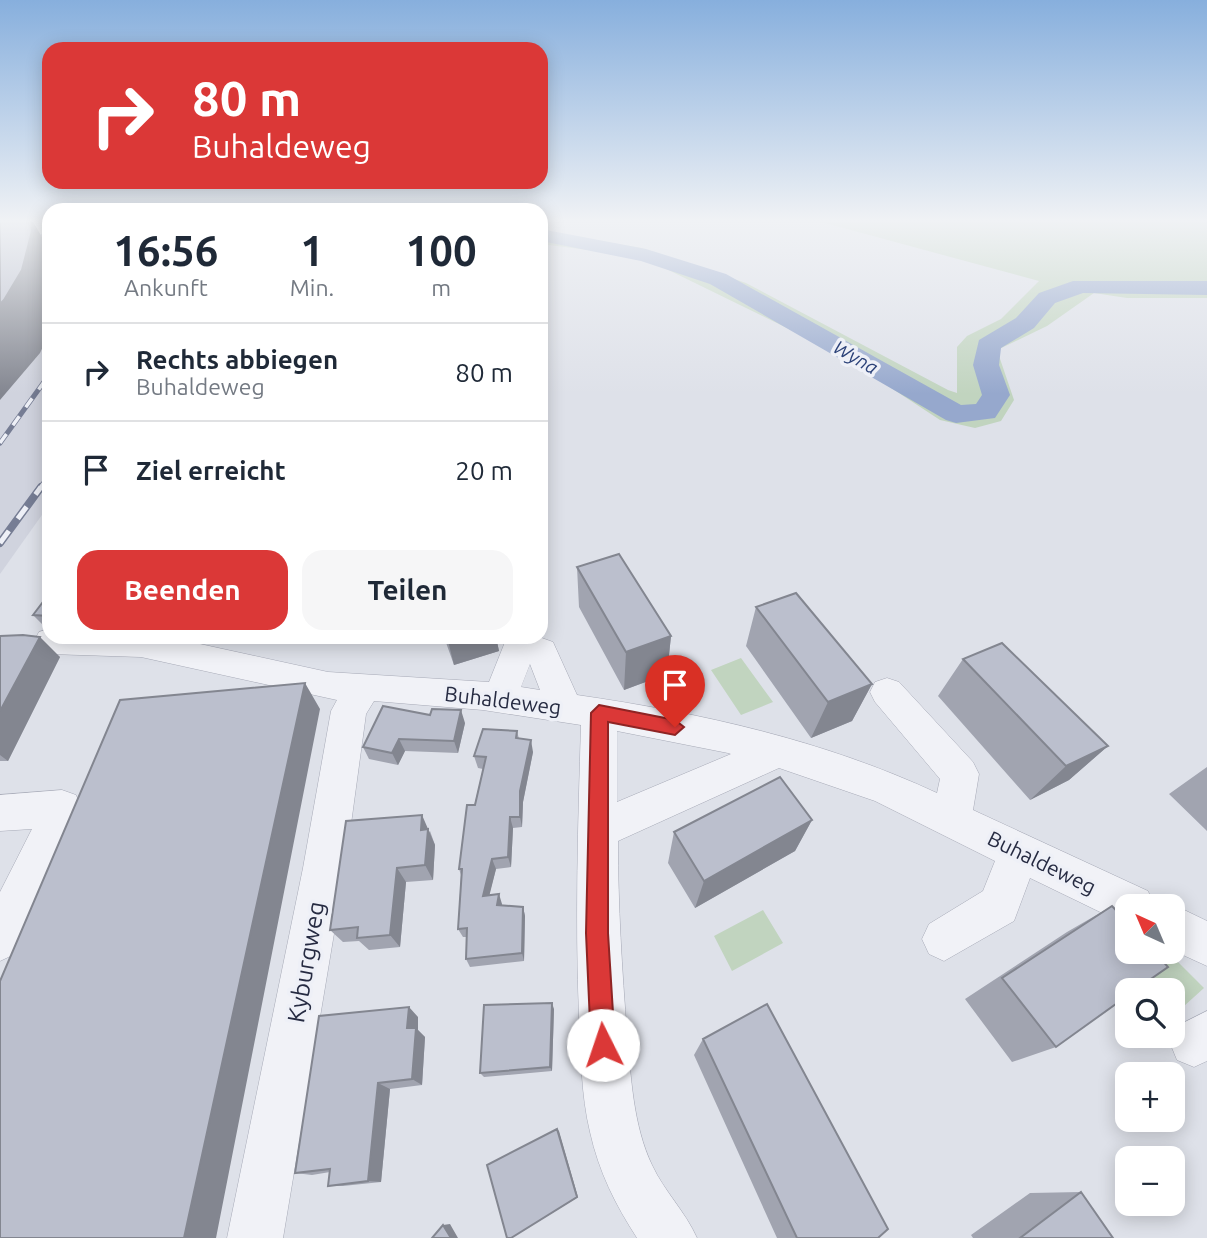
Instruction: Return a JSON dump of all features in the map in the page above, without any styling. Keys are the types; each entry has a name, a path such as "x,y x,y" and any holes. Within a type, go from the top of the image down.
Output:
{"street":[{"name":"Buhaldeweg","path":"141,644 328,687 379,687 500,699 582,710 728,737 888,789 1115,897"},
{"path":"500,699 532,644 582,710 596,831 601,1026 615,1132 631,1181 669,1238"},
{"name":"Kyburgweg","path":"255,1238 321,882 349,711 363,689"},
{"path":"887,692 960,774 952,819"},
{"path":"596,831 777,751"},
{"path":"0,813 62,808 0,939"},
{"path":"944,939 999,906 1019,850"},
{"path":"1185,933 1207,944"}],"shaded area":[{"path":"2,278 42,278 42,515 0,574"}],"green space":[{"path":"684,278 730,278 746,283 957,393 957,347 967,336 1001,319 1039,281 1027,278 1207,278 1207,298 1127,298 1094,293 1047,326 997,350 1014,400 1001,421 975,428 940,420 838,353"},
{"path":"741,658 773,702 741,715 711,670"},
{"path":"763,910 783,943 732,971 714,936"},
{"path":"1142,964 1180,964 1204,988 1185,1005 1185,978 1155,978"}],"building":[{"path":"0,278 17,278 4,300 0,304"},
{"path":"619,554 671,636 626,652 577,567"},
{"path":"796,593 872,684 828,702 756,607"},
{"path":"42,603 42,616 33,615"},
{"path":"0,636 40,637 0,711"},
{"path":"1002,643 1108,746 1066,766 963,659"},
{"path":"305,683 184,1238 0,1238 0,981 120,700"},
{"path":"383,706 430,715 432,709 461,710 454,741 399,739 392,753 363,747"},
{"path":"483,729 517,731 516,738 531,740 520,791 520,817 510,817 508,857 492,859 483,896 499,894 497,905 523,907 522,953 466,959 467,928 458,929 462,869 459,869 467,805 475,805 486,757 474,756"},
{"path":"780,777 812,820 704,881 674,832"},
{"path":"422,815 421,830 428,829 425,865 397,868 390,935 357,938 358,927 330,930 346,821"},
{"path":"1112,906 1115,909 1115,964 1165,964 1168,967 1152,978 1115,978 1115,1005 1056,1047 1002,978"},
{"path":"552,1003 550,1067 480,1073 484,1005"},
{"path":"767,1004 888,1229 878,1238 797,1238 703,1039"},
{"path":"409,1007 407,1028 416,1028 412,1079 378,1083 368,1181 328,1186 330,1169 295,1173 319,1016"},
{"path":"557,1129 577,1197 507,1238 487,1165"},
{"path":"1081,1192 1113,1238 1020,1238"},
{"path":"443,1225 451,1238 432,1238"}],"waterway":[{"name":"Wyna","path":"714,278 956,414 985,412 996,395 986,365 988,345 1025,323 1047,298 1081,286 1207,288"}],"railway":[{"path":"0,443 42,385"},
{"path":"39,489 42,485"},
{"path":"0,543 41,487"}],"route":[{"path":"603,1045 597,933 599,713 675,727"}]}
